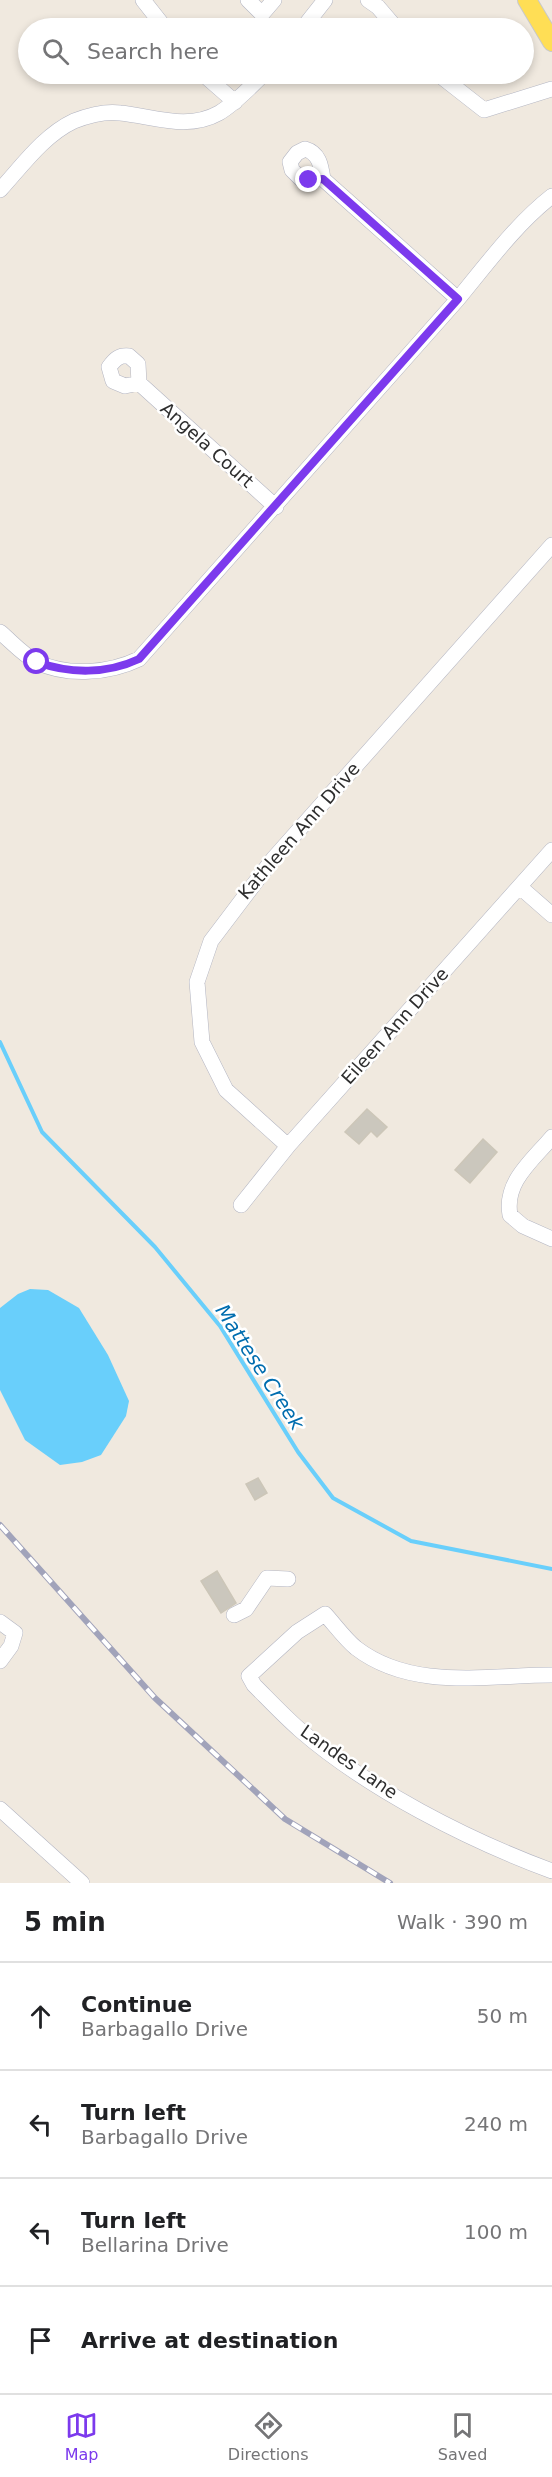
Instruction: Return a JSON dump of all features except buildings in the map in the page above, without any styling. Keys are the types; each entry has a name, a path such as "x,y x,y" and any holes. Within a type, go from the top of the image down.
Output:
{"main road":[{"path":"527,0 552,42"}],"street":[{"path":"143,0 157,18"},
{"path":"248,0 262,14 274,0"},
{"path":"311,18 325,0"},
{"path":"369,0 387,18"},
{"path":"214,84 235,102"},
{"path":"0,190 47,140 82,118 119,112 176,122 201,120 218,114 254,84"},
{"path":"451,84 484,110 552,89"},
{"path":"323,179 458,299"},
{"path":"0,632 24,653 48,666 98,671 124,667 139,659 276,507 507,240 536,209 552,196"},
{"name":"Angela Court","path":"139,383 276,507"},
{"name":"Kathleen Ann Drive","path":"288,1146 226,1090 202,1042 197,982 211,941 273,859 552,544"},
{"name":"Eileen Ann Drive","path":"241,1205 288,1146 552,850"},
{"path":"520,887 552,915"},
{"path":"552,1137 517,1178 510,1189 507,1202 510,1215 523,1226 552,1239"},
{"path":"234,1615 246,1609 267,1578 273,1576 288,1579"},
{"name":"Landes Lane","path":"552,1675 459,1678 411,1673 388,1666 355,1647 325,1614 297,1632 249,1676 254,1685 301,1731 381,1788 458,1830 552,1871"},
{"path":"0,1622 15,1633 11,1646 0,1661"},
{"path":"0,1809 82,1883"}],"water":[{"path":"30,1289 48,1290 79,1308 108,1355 129,1401 126,1416 101,1455 82,1462 60,1465 25,1440 0,1390 0,1308 18,1294"}],"waterway":[{"name":"Mattese Creek","path":"0,1042 42,1132 155,1247 220,1326 298,1452 333,1498 411,1541 552,1569"}],"railway":[{"path":"0,1525 155,1698 285,1819 390,1883"}],"route":[{"path":"37,662 73,670 98,671 124,667 139,659 458,299 323,179 309,180"}]}
